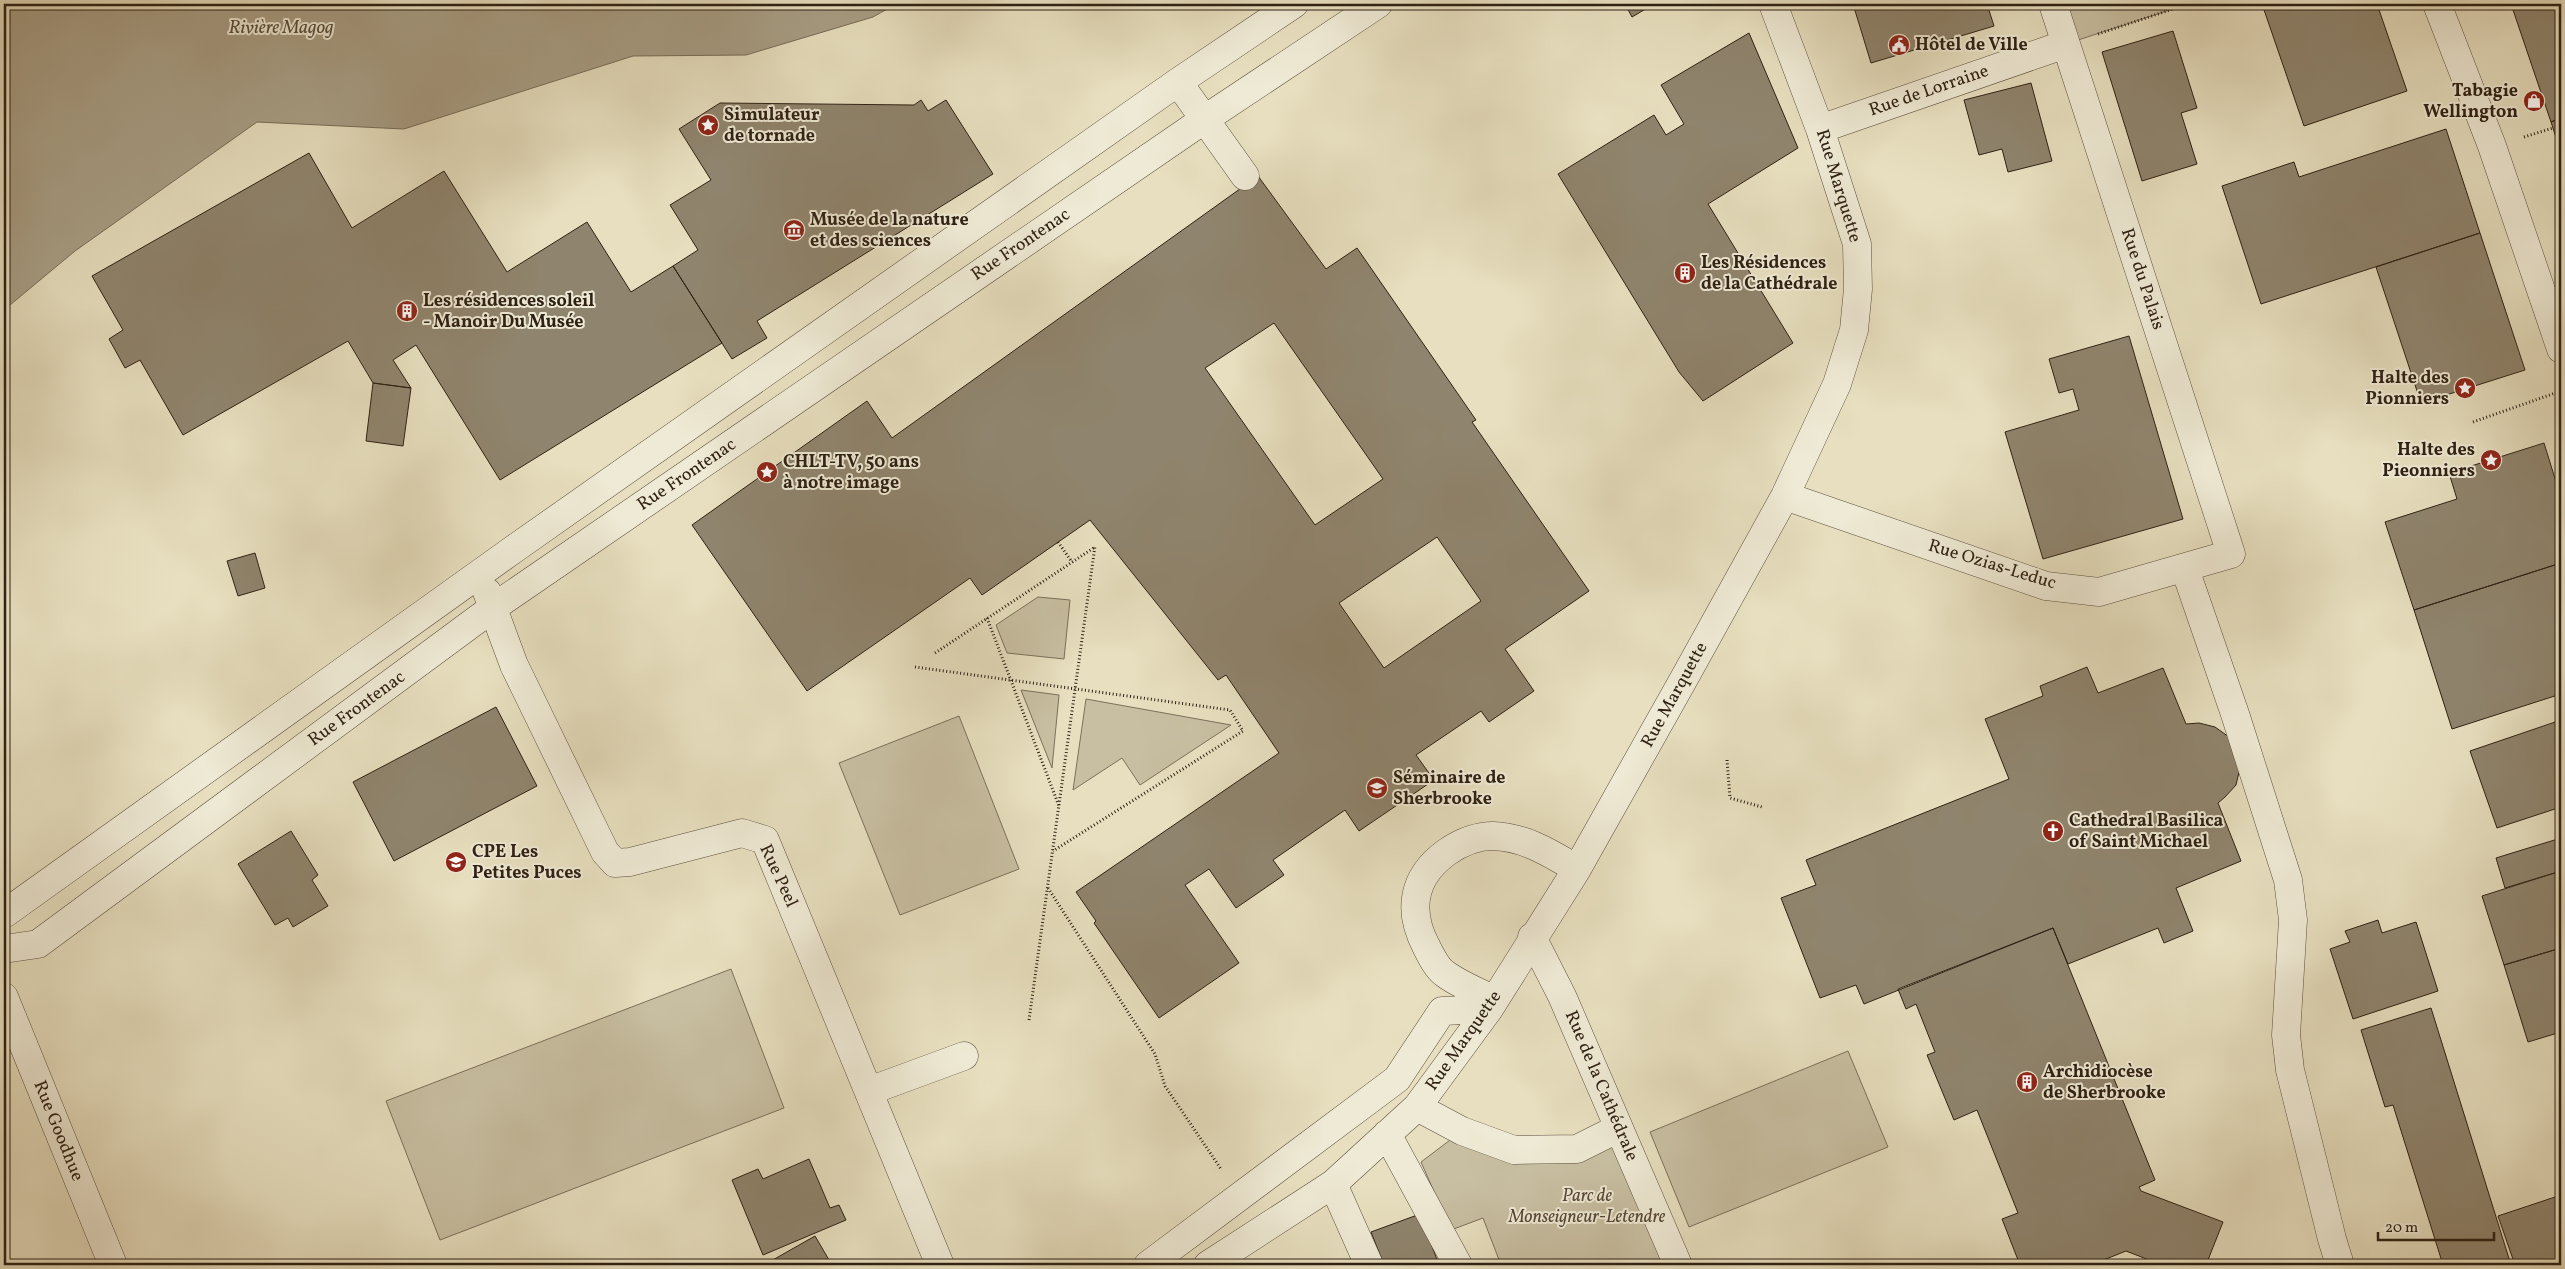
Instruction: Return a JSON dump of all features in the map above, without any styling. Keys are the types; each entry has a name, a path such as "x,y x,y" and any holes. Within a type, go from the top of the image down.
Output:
{"street":[{"path":"4,914 479,575 1178,82 1294,4"},
{"name":"Rue Frontenac","path":"4,949 38,944 494,607 1205,119 1378,4"},
{"name":"Rue Marquette","path":"1208,1265 1333,1184 1417,1107 1492,1005 1532,937 1576,869 1785,496 1837,384 1854,330 1858,244 1820,129 1773,4"},
{"name":"Rue du Palais","path":"2054,4 2231,554"},
{"path":"2438,4 2492,146 2561,349"},
{"name":"Rue de Lorraine","path":"1820,129 2066,44"},
{"path":"1178,82 1245,176"},
{"name":"Rue Ozias-Leduc","path":"1785,496 2046,586 2099,592 2231,554"},
{"path":"2185,568 2288,880 2293,920 2286,1035 2290,1070 2329,1230 2340,1265"},
{"name":"Rue Peel","path":"479,575 494,607 514,665 605,852 615,862 630,862 742,833 765,840 940,1265"},
{"path":"1492,1005 1444,973 1430,954 1421,937 1416,920 1415,898 1421,878 1434,861 1453,848 1471,840 1492,836 1517,839 1535,845 1576,869"},
{"name":"Rue de la Cathédrale","path":"1532,937 1562,996 1678,1265"},
{"name":"Rue Goodhue","path":"4,997 113,1265"},
{"path":"1148,1265 1397,1079 1442,1011 1492,1005"},
{"path":"869,1091 964,1056"},
{"path":"1417,1107 1462,1132 1514,1150 1577,1149 1619,1128"},
{"path":"1387,1134 1458,1265"},
{"path":"1333,1184 1369,1265"}],"path":[{"path":"2066,44 2188,4"},
{"path":"2473,422 2561,391"},
{"path":"1058,542 1072,562"},
{"path":"935,653 1095,546 1030,1020"},
{"path":"987,618 1059,806"},
{"path":"915,666 1230,710 1243,731 1052,851"},
{"path":"1726,760 1730,798 1762,806"},
{"path":"1048,887 1155,1054 1165,1086 1240,1197"}],"green space":[{"path":"2053,4 2188,4 2066,44"},
{"path":"1038,597 1070,600 1064,659 1007,653 996,625"},
{"path":"1021,690 1059,695 1052,768"},
{"path":"1086,699 1231,725 1140,785 1122,758 1073,790"},
{"path":"959,716 1019,869 900,915 839,763"},
{"path":"731,969 784,1108 440,1240 386,1101"},
{"path":"1848,1051 1888,1147 1689,1227 1650,1132"},
{"name":"Parc de Monseigneur-Letendre","path":"1619,1128 1673,1265 1501,1265 1483,1218 1451,1230 1421,1162 1462,1131 1514,1150"}],"water":[{"name":"Rivière Magog","path":"4,4 896,4 873,17 746,55 633,56 404,129 257,122 75,251 4,310"}],"building":[{"path":"1625,4 1654,4 1632,17"},
{"name":"Hôtel de Ville","path":"1853,4 1987,4 1994,26 1871,63"},
{"path":"2262,4 2377,4 2407,91 2304,126"},
{"path":"2511,4 2561,4 2561,118 2551,122"},
{"path":"2173,31 2197,108 2181,113 2197,164 2142,181 2102,52"},
{"name":"Les Résidences de la Cathédrale","path":"1749,33 1798,148 1708,204 1793,343 1703,401 1679,372 1558,174 1654,115 1666,135 1684,124 1661,85"},
{"path":"2031,83 2052,161 2008,172 2002,149 1979,155 1964,100"},
{"name":"Musée de la nature et des sciences","path":"921,100 928,111 946,100 993,174 757,321 767,338 732,359 673,266 698,250 670,205 711,180 679,129 720,103 914,105"},
{"path":"2561,118 2561,153 2551,122"},
{"path":"2446,129 2480,233 2261,304 2222,186 2294,162 2299,177"},
{"name":"Les résidences soleil - Manoir Du Musée","path":"309,153 352,228 444,171 507,272 587,222 631,292 673,266 722,343 500,480 416,345 393,360 411,388 373,383 348,341 183,435 140,360 125,368 109,339 123,330 92,276"},
{"path":"1258,176 1326,269 1357,248 1476,420 1472,422 1589,591 1505,649 1534,691 1489,722 1481,711 1416,755 1434,780 1359,831 1345,810 1273,860 1284,875 1236,908 1209,869 1185,885 1239,963 1159,1018 1094,923 1096,921 1076,892 1279,753 1226,675 1218,680 1090,520 982,595 970,578 807,691 692,525 867,401 892,438","holes":["1274,323 1383,479 1315,525 1205,368","1437,537 1481,601 1384,668 1339,603"]},
{"path":"2480,233 2525,370 2421,403 2376,267"},
{"path":"2129,336 2183,519 2043,559 2005,432 2079,410 2073,389 2059,393 2049,359"},
{"path":"373,383 411,388 403,446 366,441"},
{"path":"2544,443 2561,498 2561,563 2414,610 2385,522 2457,499 2449,473"},
{"path":"255,553 265,588 238,596 227,561"},
{"path":"2561,563 2561,694 2452,729 2414,610"},
{"name":"Cathedral Basilica of Saint Michael","path":"2087,667 2098,693 2163,668 2186,724 2199,723 2215,727 2229,737 2240,768 2236,785 2218,803 2241,861 2176,888 2193,931 2164,943 2158,928 2068,964 2053,928 1864,1004 1856,985 1820,998 1781,898 1816,885 1806,860 2009,779 1985,719 2043,696 2040,686"},
{"path":"496,707 537,786 394,861 353,782"},
{"path":"2561,720 2561,807 2497,828 2470,751"},
{"path":"291,831 318,875 312,880 328,906 293,927 288,918 275,925 238,864"},
{"path":"2561,838 2561,871 2505,888 2496,858"},
{"path":"2561,871 2561,948 2504,965 2482,896"},
{"path":"2378,920 2382,933 2416,922 2438,991 2353,1019 2330,949 2350,942 2345,931"},
{"name":"Archidiocèse de Sherbrooke","path":"2053,928 2155,1180 2139,1187 2141,1191 2223,1222 2206,1265 2162,1265 2126,1251 2091,1265 2020,1265 2002,1219 2018,1213 1977,1110 1954,1120 1927,1055 1935,1052 1916,1004 1906,1009 1898,989"},
{"path":"2561,948 2561,1032 2528,1042 2504,965"},
{"path":"2431,1008 2511,1265 2443,1265 2393,1105 2385,1107 2361,1030"},
{"path":"809,1159 830,1208 839,1205 846,1220 763,1255 732,1180 758,1169 763,1179"},
{"path":"2561,1195 2561,1265 2515,1265 2498,1216"},
{"path":"1420,1214 1439,1265 1384,1265 1371,1232"},
{"path":"815,1236 832,1265 764,1265"}],"place":[{"name":"Hôtel de Ville","path":"1899,45"},
{"name":"Tabagie Wellington","path":"2534,101"},
{"name":"Simulateur de tornade","path":"708,125"},
{"name":"Musée de la nature et des sciences","path":"794,230"},
{"name":"Les Résidences de la Cathédrale","path":"1685,273"},
{"name":"Les résidences soleil - Manoir Du Musée","path":"407,311"},
{"name":"Halte des Pionniers","path":"2465,388"},
{"name":"Halte des Pieonniers","path":"2491,460"},
{"name":"CHLT-TV, 50 ans à notre image","path":"767,472"},
{"name":"Séminaire de Sherbrooke","path":"1377,788"},
{"name":"Cathedral Basilica of Saint Michael","path":"2053,831"},
{"name":"CPE Les Petites Puces","path":"456,862"},
{"name":"Archidiocèse de Sherbrooke","path":"2027,1082"}]}
